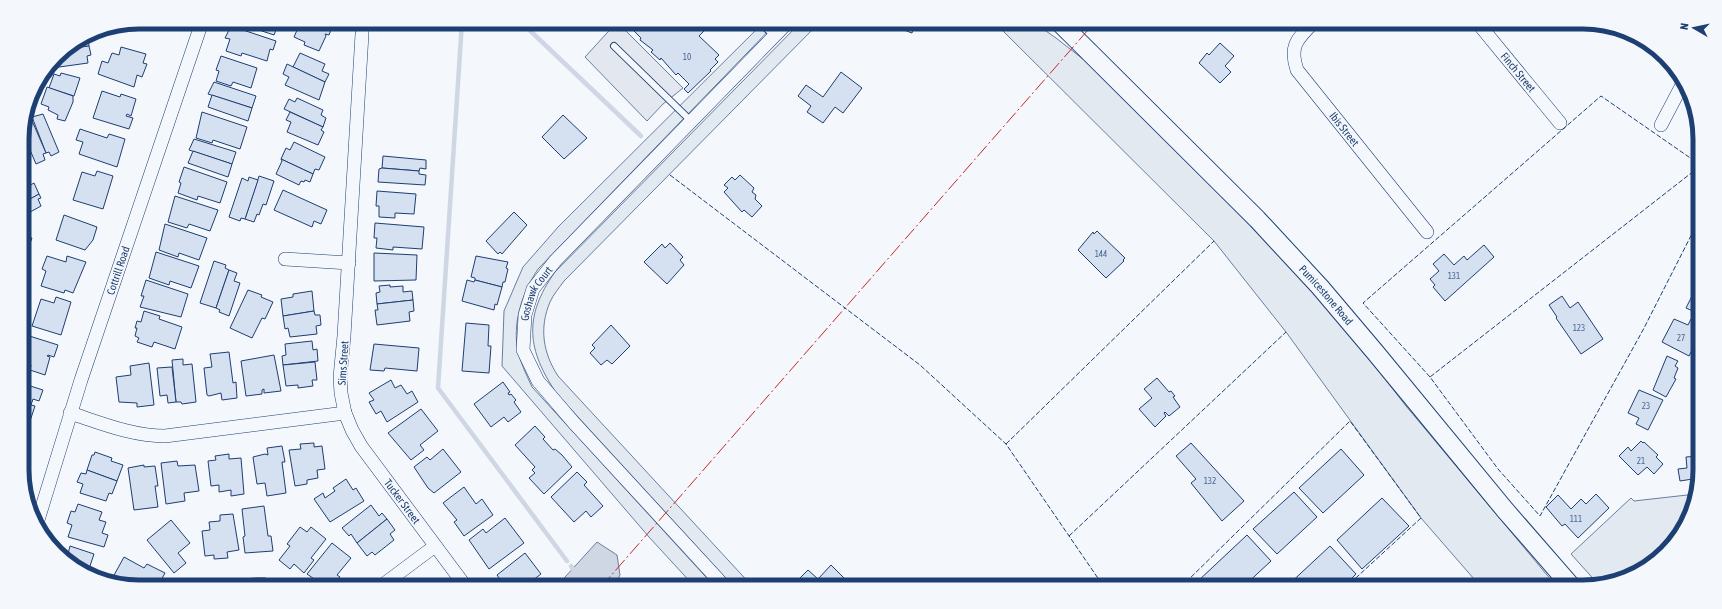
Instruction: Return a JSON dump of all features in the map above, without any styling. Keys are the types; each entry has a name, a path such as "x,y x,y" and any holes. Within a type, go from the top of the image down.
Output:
{"main road":[{"name":"Pumicestone Road","path":"1066,29 1257,219 1320,287 1504,510 1566,580"}],"street":[{"name":"Cottrill Road","path":"39,516 70,413 200,29"},
{"name":"Goshawk Court","path":"719,580 574,424 538,382 523,350 525,315 533,289 555,261 781,29"},
{"name":"Ibis Street","path":"1307,29 1299,37 1295,44 1294,61 1297,70 1427,232"},
{"name":"Finch Street","path":"1483,29 1560,123"},
{"name":"Sims Street","path":"345,413 340,377 349,263 362,34"},
{"path":"1661,125 1681,88"},
{"path":"285,259 349,263"},
{"path":"70,413 147,436 165,436 345,413"},
{"name":"Tucker Street","path":"345,413 362,446 461,580"},
{"path":"389,580 435,546"}],"lane":[{"path":"767,29 774,36"},
{"path":"614,46 691,121"}],"shaded area":[{"path":"611,29 624,29 683,88 663,104 647,121 585,57"},
{"path":"757,29 770,29 538,269 527,288 517,319 516,341 518,352 532,387 709,580 689,580 649,537 502,366 504,311 523,267 559,226"},
{"path":"794,29 813,29 564,281 551,299 544,321 544,340 546,349 558,376 747,580 728,580 557,394 547,378 535,348 533,333 534,319 538,304 545,288 555,272"},
{"path":"1001,29 1043,29 1056,38 1088,63 1229,204 1298,274 1358,344 1406,406 1551,580 1475,580 1421,518 1286,332 1214,241"},
{"path":"1690,495 1682,519 1666,542 1655,553 1625,572 1594,579 1571,554 1631,498 1634,501"},
{"path":"597,542 617,555 620,575 618,580 562,580"}],"building":[{"path":"230,29 240,29 276,41 273,50 270,49 267,61 242,53 241,56 226,51 230,39 225,38"},
{"path":"256,29 276,29 274,35"},
{"path":"298,29 331,29 329,35 325,34 326,36 319,51 304,45 305,42 294,37"},
{"path":"632,29 704,29 705,30 699,36 719,55 715,59 718,62 710,70 711,71 688,93 684,89 689,84 678,73 676,75 661,58 660,60 651,52 653,50 640,40 641,38"},
{"path":"901,29 913,29 912,33"},
{"path":"89,42 89,46 79,47"},
{"path":"1220,43 1234,56 1225,66 1231,72 1220,83 1199,63 1207,53 1209,55"},
{"path":"89,46 91,55 87,56 88,63 56,67 61,61 79,47"},
{"path":"121,47 146,54 143,63 147,64 142,77 137,75 134,87 98,74 102,61 108,63 112,53 119,55"},
{"path":"300,53 325,64 322,71 329,74 325,82 293,67"},
{"path":"221,56 257,68 251,88 233,82 231,86 216,81 219,71 216,70"},
{"path":"287,64 325,82 319,100 285,85 289,77 283,74"},
{"path":"841,72 862,88 843,113 835,107 823,123 807,112 811,106 798,96 806,85 823,97"},
{"path":"61,73 80,78 74,96 49,88 54,74 60,76"},
{"path":"214,82 256,96 252,108 208,94"},
{"path":"47,87 73,96 73,102 65,121 57,119 58,115 48,110 49,107 41,104"},
{"path":"102,91 120,97 121,94 136,99 131,116 127,114 126,116 133,118 129,129 93,118"},
{"path":"212,95 252,108 248,121 208,107"},
{"path":"297,98 323,110 321,115 326,118 323,127 284,109 289,99 295,102"},
{"path":"202,112 247,127 240,149 213,140 212,143 196,138"},
{"path":"290,112 323,127 321,130 324,132 318,145 287,132 291,122 286,120"},
{"path":"43,114 59,152 51,156 49,152 46,153 32,117"},
{"path":"563,115 587,138 564,159 542,137"},
{"path":"31,119 46,153 43,154 45,160 36,164 29,148 29,132"},
{"path":"80,129 107,138 109,134 125,139 117,167 79,154 83,142 76,140"},
{"path":"194,139 236,152 232,164 189,150"},
{"path":"294,142 325,157 319,170 315,169 313,174 281,159 286,148 290,150"},
{"path":"193,151 232,164 228,177 188,163"},
{"path":"383,156 426,160 426,169 420,168 419,171 382,168"},
{"path":"281,159 313,174 310,182 305,180 304,182 301,181 299,185 276,174 282,161"},
{"path":"184,167 227,182 220,203 198,196 197,200 178,193 181,183 179,182"},
{"path":"379,169 419,171 419,174 426,175 425,185 378,182"},
{"path":"97,171 113,176 103,209 73,200 82,172 95,176"},
{"path":"740,175 754,188 752,192 756,195 755,199 762,206 752,217 744,210 742,212 724,192 728,188 724,185 732,177 735,180"},
{"path":"259,176 274,181 266,205 263,204 259,215 257,214 254,222 245,219"},
{"path":"249,177 258,180 245,219 241,218 240,221 229,217 242,178 248,181"},
{"path":"34,183 39,194 29,200 29,186"},
{"path":"283,190 327,210 321,224 314,221 312,227 274,210"},
{"path":"377,191 416,194 414,214 395,213 395,218 379,217 379,206 376,206"},
{"path":"39,194 41,198 38,199 41,206 29,213 29,200"},
{"path":"175,196 218,210 210,231 189,224 187,228 168,222"},
{"path":"514,212 527,225 502,254 500,252 498,254 486,241"},
{"path":"64,215 97,227 93,240 85,250 56,240"},
{"path":"375,223 424,227 422,249 393,247 393,250 376,248 377,238 374,238"},
{"path":"165,224 207,238 199,260 179,253 178,257 159,250"},
{"path":"1097,231 1125,258 1123,260 1124,261 1106,278 1078,250 1093,232 1094,234"},
{"path":"29,237 32,238 29,246"},
{"path":"670,243 683,257 680,260 684,265 667,284 644,262 662,244 665,248"},
{"path":"1484,245 1494,257 1445,301 1433,287 1435,285 1430,279 1439,271 1433,264 1444,254 1454,265 1464,256 1467,260"},
{"path":"156,252 199,266 191,288 170,281 169,285 149,278"},
{"path":"374,253 417,255 416,280 374,281"},
{"path":"47,256 66,262 67,256 86,262 73,293 65,290 64,293 41,286 46,271 42,269"},
{"path":"476,256 508,262 505,282 503,282 502,287 475,280 475,278 471,277"},
{"path":"214,261 226,265 225,268 229,270 216,308 200,303"},
{"path":"229,270 237,273 234,281 240,283 229,316 219,312 220,310 216,308"},
{"path":"146,280 188,294 181,317 140,307 144,296 141,296"},
{"path":"467,280 474,282 475,280 502,287 494,310 462,301"},
{"path":"390,285 390,287 403,286 403,292 412,291 413,300 377,304 376,293 380,292 379,286"},
{"path":"248,290 262,295 261,297 273,302 265,319 262,318 252,338 230,328"},
{"path":"312,291 314,311 283,316 281,299 293,297 293,294"},
{"path":"1693,294 1693,311 1686,308"},
{"path":"1562,296 1570,308 1578,302 1603,339 1581,354 1556,318 1557,317 1549,305"},
{"path":"56,297 71,302 61,335 32,326 41,299 54,303"},
{"path":"413,300 414,311 409,312 410,321 377,325 375,310 378,310 377,304"},
{"path":"144,311 160,316 159,319 182,327 175,349 154,342 152,347 137,342 139,338 135,336 137,328 135,328 137,321 141,322"},
{"path":"314,311 315,315 320,315 321,325 316,326 317,334 290,337 288,328 285,329 283,316"},
{"path":"1674,319 1688,325 1691,319 1693,320 1693,348 1689,356 1662,342"},
{"path":"466,323 489,325 488,346 491,346 489,373 462,371"},
{"path":"611,325 630,346 612,364 607,360 601,365 590,353 595,348 592,345"},
{"path":"29,336 58,345 54,357 47,356 50,357 45,375 30,370 31,365 29,364"},
{"path":"312,341 313,350 317,349 318,361 283,365 282,356 286,355 285,344"},
{"path":"374,344 419,348 417,371 385,368 384,371 370,370"},
{"path":"229,352 233,383 236,382 237,398 222,400 221,393 209,396 207,395 204,368 212,367 210,354"},
{"path":"274,355 281,391 264,393 264,389 262,390 262,394 246,396 241,361"},
{"path":"1667,356 1678,361 1675,366 1678,368 1674,378 1676,379 1666,397 1653,390"},
{"path":"183,359 183,365 192,364 196,402 182,404 181,402 176,402 172,360"},
{"path":"315,362 317,380 312,380 313,386 298,388 298,385 286,386 283,365"},
{"path":"149,363 154,405 137,407 137,403 119,402 116,377 131,375 130,366"},
{"path":"172,367 176,402 168,403 167,395 160,396 157,368"},
{"path":"1157,378 1169,392 1171,391 1175,396 1173,397 1180,407 1169,416 1165,412 1164,413 1166,416 1155,427 1139,409 1152,398 1144,389"},
{"path":"391,380 395,388 401,385 407,394 412,391 418,402 387,422 381,411 376,414 369,402 374,400 369,393"},
{"path":"503,382 510,392 508,393 509,395 511,394 516,400 514,402 521,412 508,422 504,417 491,427 474,404"},
{"path":"29,386 43,390 39,401 33,399 31,405 35,406 30,421"},
{"path":"1639,390 1663,400 1648,430 1636,424 1639,418 1628,413"},
{"path":"421,409 438,431 420,445 424,450 411,460 388,433"},
{"path":"535,426 545,437 543,439 553,450 555,449 562,455 572,467 544,494 529,478 535,473 532,470 535,467 515,445"},
{"path":"1641,441 1658,455 1656,457 1663,464 1654,474 1647,467 1638,475 1619,456 1628,447 1631,451"},
{"path":"314,443 314,447 322,446 325,469 317,470 318,478 307,480 307,484 295,486 289,450 301,449 300,444"},
{"path":"1191,443 1244,501 1222,521 1191,483 1196,479 1176,456"},
{"path":"282,446 285,462 282,462 286,493 267,496 265,483 257,484 253,457 265,454 268,455 267,448"},
{"path":"443,449 461,472 434,493 428,488 414,467 427,457 430,460"},
{"path":"1341,449 1364,475 1323,513 1299,488"},
{"path":"95,452 112,458 111,461 123,465 117,481 87,470 92,455 94,455"},
{"path":"229,454 229,459 241,458 244,494 231,496 231,490 219,492 219,485 211,486 208,461 216,460 215,456"},
{"path":"1693,456 1692,479 1680,481 1678,469 1687,468 1686,457"},
{"path":"177,461 178,466 195,465 199,491 184,493 185,501 166,504 161,463"},
{"path":"144,465 144,467 155,466 158,486 155,486 158,507 134,510 128,468"},
{"path":"87,470 117,481 112,494 109,493 106,501 80,493 83,484 77,482 81,473 86,474"},
{"path":"577,472 587,482 584,485 603,506 591,517 586,511 574,522 551,497"},
{"path":"346,479 353,490 356,488 364,501 330,522 314,499 323,493 325,498 335,491 333,488"},
{"path":"464,487 476,504 482,499 493,515 464,536 454,522 457,520 443,503"},
{"path":"1294,492 1317,517 1277,554 1253,529"},
{"path":"1596,494 1609,508 1578,538 1565,524 1562,526 1546,507 1558,495 1571,509 1581,499 1586,504"},
{"path":"1382,498 1409,526 1362,569 1337,540"},
{"path":"78,504 102,512 99,520 106,522 102,533 108,535 104,547 68,537 72,525 67,523 71,511 75,512"},
{"path":"371,505 379,516 382,513 387,519 357,543 351,534 349,536 342,528"},
{"path":"264,506 268,536 271,536 273,551 245,553 242,509"},
{"path":"233,514 239,550 227,552 228,558 214,559 214,555 205,556 202,531 210,530 209,522 220,521 220,515"},
{"path":"505,518 524,543 489,569 469,540 483,529 486,533"},
{"path":"387,519 395,530 390,534 394,540 375,555 372,552 367,556 357,543"},
{"path":"171,520 190,543 178,553 186,563 174,573 147,540"},
{"path":"300,527 307,532 311,527 326,539 311,558 314,560 304,573 294,564 290,569 279,560 290,546 287,544"},
{"path":"1247,535 1271,561 1251,580 1199,580"},
{"path":"332,543 351,558 337,575 340,577 338,580 316,580 307,574"},
{"path":"70,546 94,554 89,568 68,554"},
{"path":"1330,546 1356,574 1350,580 1294,580"},
{"path":"525,553 541,574 533,580 500,580 497,575"},
{"path":"124,557 144,568 147,564 165,573 161,580 125,579 113,576"},
{"path":"831,565 844,578 842,580 802,580 800,578 808,570 818,579"}],"waterway":[{"path":"462,29 438,388 567,561"},
{"path":"528,29 641,136"}],"fence":[{"path":"1430,377 1363,303 1601,96 1693,160"},
{"path":"1693,172 1430,377 1498,469 1540,516 1643,330 1693,232"},
{"path":"670,175 920,365 1006,444 1099,580"},
{"path":"1006,444 1214,241"},
{"path":"1069,536 1286,332"},
{"path":"1188,580 1350,421 1421,518 1354,580"}],"power":[{"path":"607,580 1089,29"}]}
